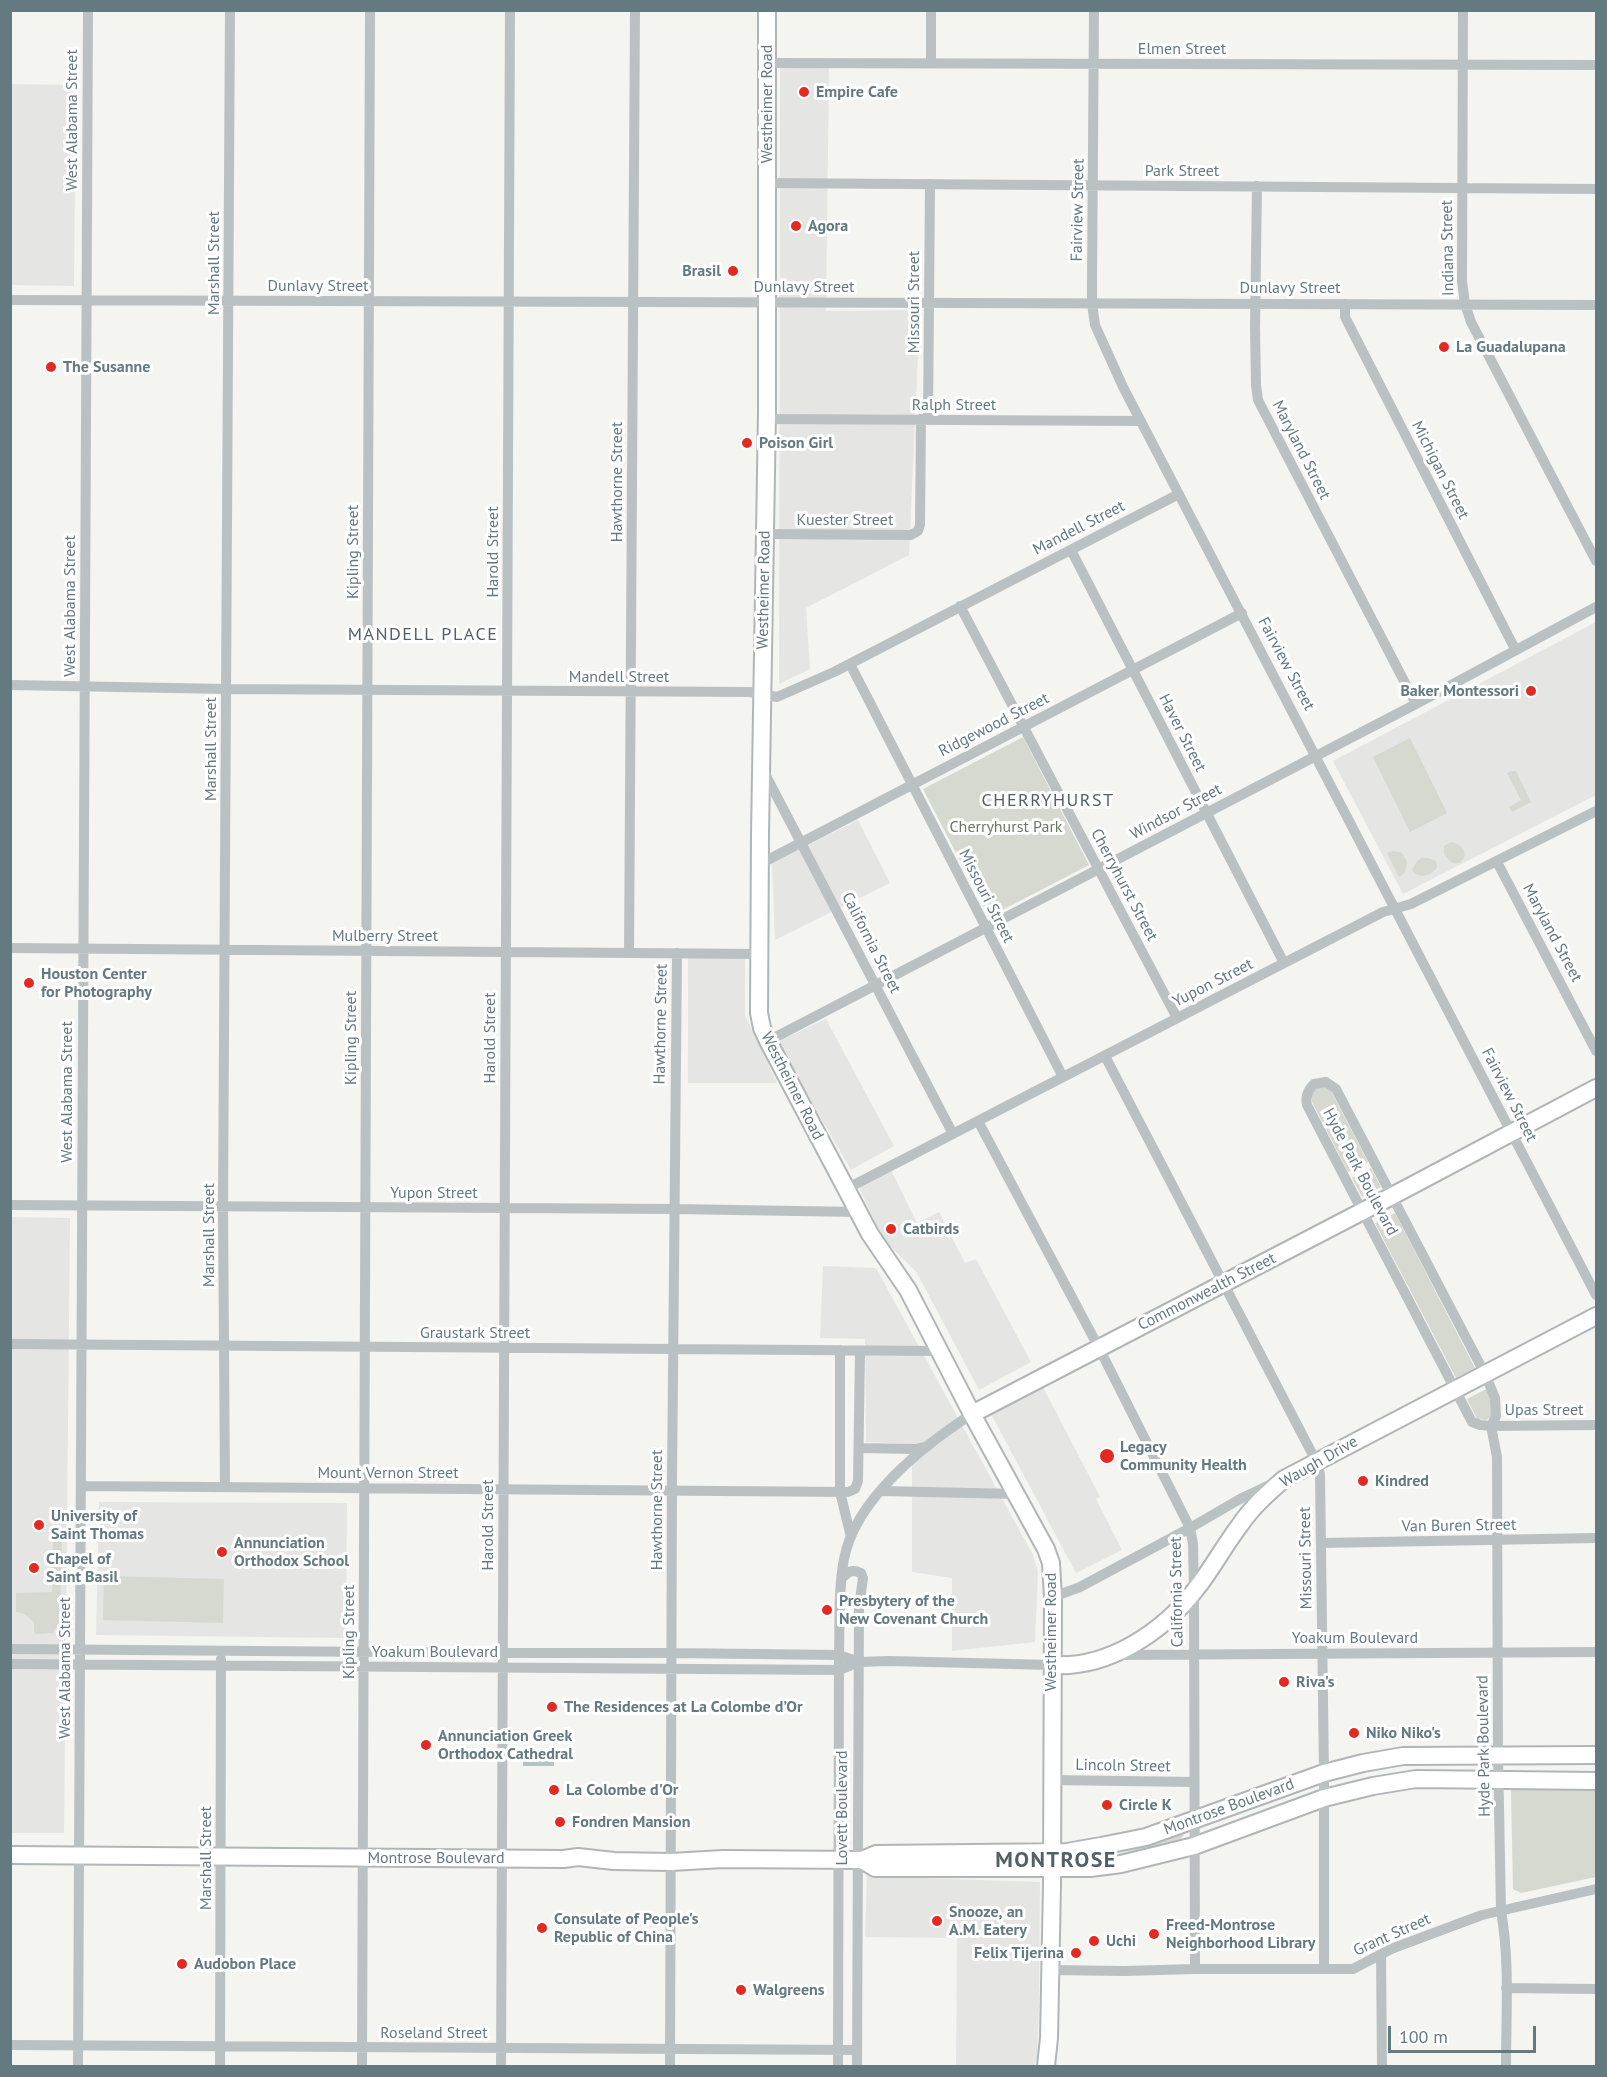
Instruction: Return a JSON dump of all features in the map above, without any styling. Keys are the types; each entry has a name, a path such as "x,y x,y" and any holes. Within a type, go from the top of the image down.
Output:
{"main road":[{"name":"Westheimer Road","path":"767,10 767,419 759,1013 768,1041 858,1212 880,1251 908,1290 972,1414 1017,1494 1051,1563 1053,1597 1052,1861 1049,2038 1046,2067"},
{"name":"Commonwealth Street","path":"972,1414 1596,1088"},
{"name":"Waugh Drive","path":"1052,1665 1072,1666 1113,1655 1147,1636 1164,1623 1194,1592 1254,1507 1284,1479 1454,1388 1596,1316"},
{"name":"Montrose Boulevard","path":"1052,1861 1070,1851 1146,1837 1251,1798 1363,1762 1403,1756 1596,1755"},
{"name":"Montrose Boulevard","path":"10,1856 578,1857 614,1861 671,1862 723,1859 859,1860 875,1868 1052,1861 1090,1868 1121,1864 1194,1846 1324,1798 1373,1786 1416,1779 1596,1780"}],"street":[{"name":"West Alabama Street","path":"78,2067 88,10"},
{"name":"Marshall Street","path":"225,1487 223,1206 230,10"},
{"name":"Kipling Street","path":"362,2067 370,10"},
{"name":"Harold Street","path":"501,2067 510,10"},
{"name":"Hawthorne Street","path":"629,953 635,10"},
{"path":"931,10 931,63"},
{"name":"Fairview Street","path":"1094,10 1092,303 1093,317 1099,333 1123,387 1596,1295"},
{"name":"Indiana Street","path":"1463,10 1462,281 1465,304 1472,322 1596,561"},
{"name":"Elmen Street","path":"767,63 1596,65"},
{"name":"Park Street","path":"766,183 1596,189"},
{"name":"Missouri Street","path":"920,525 929,302 930,184"},
{"name":"Maryland Street","path":"1257,186 1256,385 1258,400 1416,704"},
{"name":"Dunlavy Street","path":"10,300 1596,305"},
{"name":"Michigan Street","path":"1345,304 1345,316 1515,649"},
{"name":"Ralph Street","path":"767,419 1141,421"},
{"name":"Mandell Street","path":"10,685 226,689 752,692 777,698 850,664 1179,494"},
{"name":"Kuester Street","path":"765,534 911,535 918,531 920,525"},
{"name":"Haver Street","path":"1071,549 1284,963"},
{"name":"Cherryhurst Street","path":"960,606 1177,1018"},
{"name":"Windsor Street","path":"768,1041 1317,756 1596,607"},
{"name":"Ridgewood Street","path":"760,864 1242,613"},
{"name":"Missouri Street","path":"850,664 1063,1077"},
{"name":"California Street","path":"761,766 953,1134"},
{"name":"Yupon Street","path":"846,1189 1383,912 1411,904 1596,811"},
{"name":"Maryland Street","path":"1497,861 1596,1051"},
{"name":"Mulberry Street","path":"10,948 759,954"},
{"name":"Hawthorne Street","path":"670,2067 677,954"},
{"name":"Missouri Street","path":"1105,1056 1316,1461 1320,1477 1324,1969"},
{"name":"Hyde Park Boulevard","path":"1491,1426 1472,1422 1307,1105 1307,1093 1314,1084 1326,1082 1336,1089 1485,1374 1495,1398 1496,1416 1491,1426 1497,1458 1498,1755 1501,1911 1506,1988 1506,2067"},
{"name":"California Street","path":"978,1121 1099,1348 1190,1528 1193,1544 1194,1592 1195,1969"},
{"name":"Yupon Street","path":"10,1205 858,1212"},
{"name":"Graustark Street","path":"10,1344 939,1351"},
{"name":"Lovett Boulevard","path":"838,2067 839,1655 844,1558 851,1537 840,1492 840,1350"},
{"path":"840,1492 855,1489 858,1481 860,1351"},
{"name":"Commonwealth Street","path":"851,1537 864,1512 880,1491 928,1446 972,1414"},
{"name":"Upas Street","path":"1491,1426 1596,1425"},
{"path":"859,1448 916,1449 928,1446"},
{"path":"1053,1597 1080,1587 1247,1495 1284,1479"},
{"name":"Mount Vernon Street","path":"81,1486 840,1492"},
{"path":"880,1491 1017,1494"},
{"name":"Van Buren Street","path":"1321,1543 1596,1538"},
{"name":"Lovett Boulevard","path":"842,1578 854,1570 861,1573 863,1578 859,1607 857,2067"},
{"name":"Yoakum Boulevard","path":"10,1649 839,1655 859,1662 1052,1665"},
{"name":"Marshall Street","path":"220,2067 222,1650"},
{"name":"Yoakum Boulevard","path":"1113,1655 1596,1652"},
{"name":"Yoakum Boulevard","path":"10,1664 840,1670 859,1662"},
{"name":"Lincoln Street","path":"1052,1780 1194,1782"},
{"name":"Grant Street","path":"1050,1970 1353,1969 1391,1949 1439,1930 1501,1911 1596,1889"},
{"path":"1381,1956 1382,2067"},
{"path":"1506,1988 1596,1989"},
{"name":"Roseland Street","path":"10,2045 857,2050"}],"shaded area":[{"path":"780,67 829,67 826,311 920,310 909,555 806,608 810,669 779,684"},
{"path":"11,84 76,85 74,286 11,285"},
{"name":"Baker Montessori","path":"1596,622 1596,795 1403,894 1333,761"},
{"path":"858,820 890,883 775,940 772,863"},
{"path":"688,958 745,958 745,1015 777,1083 688,1083"},
{"path":"826,1019 894,1146 851,1170 777,1042"},
{"path":"891,1170 917,1223 939,1212 965,1263 976,1259 1031,1362 979,1390 917,1273 884,1240 859,1188"},
{"name":"University of Saint Thomas","path":"11,1217 70,1218 64,1833 11,1833"},
{"path":"823,1266 876,1268 1033,1555 1038,1571 1035,1642 952,1651 952,1578 912,1572 912,1444 866,1442 865,1339 820,1338"},
{"path":"1043,1387 1100,1497 1096,1499 1122,1550 1076,1573 991,1414"},
{"name":"Annunciation Orthodox School","path":"99,1502 347,1503 346,1638 96,1635"},
{"path":"523,1755 554,1755 554,1766 523,1766"},
{"path":"867,1876 1040,1882 1039,2009 1037,2058 1034,2066 956,2066 957,1938 865,1937"}],"green space":[{"name":"Cherryhurst Park","path":"1023,737 1089,865 989,917 923,789"},
{"path":"1410,738 1447,813 1410,832 1373,757"},
{"path":"1516,771 1531,802 1512,812 1509,807 1521,800 1507,773"},
{"path":"1451,842 1459,845 1463,850 1465,855 1460,862 1450,861 1444,854 1444,846"},
{"path":"1393,851 1402,853 1407,862 1405,873 1399,877 1387,853"},
{"path":"1422,858 1436,861 1437,867 1425,876 1418,875 1412,870 1417,861"},
{"path":"1325,1087 1331,1091 1368,1162 1348,1172 1312,1102 1312,1094 1317,1088"},
{"path":"1371,1168 1381,1187 1362,1197 1352,1178"},
{"path":"1395,1213 1475,1368 1456,1378 1375,1223"},
{"path":"1486,1389 1491,1399 1492,1416 1486,1420 1477,1419 1467,1399"},
{"path":"62,1534 60,1625 53,1633 36,1634 34,1623 24,1614 16,1612 16,1593 52,1592 53,1542"},
{"path":"104,1576 224,1579 223,1623 103,1620"},
{"path":"1513,1786 1596,1786 1596,1877 1521,1893 1513,1889 1511,1791"},
{"path":"1173,1834 1184,1835 1177,1843 1110,1861 1110,1856 1133,1850"}],"place":[{"name":"Empire Cafe","path":"804,92"},
{"name":"Agora","path":"796,226"},
{"name":"Brasil","path":"733,271"},
{"name":"La Guadalupana","path":"1444,347"},
{"name":"The Susanne","path":"51,367"},
{"name":"Poison Girl","path":"747,443"},
{"name":"Baker Montessori","path":"1531,691"},
{"name":"Houston Center for Photography","path":"29,983"},
{"name":"Catbirds","path":"891,1229"},
{"name":"Legacy Community Health","path":"1107,1456"},
{"name":"Kindred","path":"1363,1481"},
{"name":"University of Saint Thomas","path":"39,1525"},
{"name":"Annunciation Orthodox School","path":"222,1552"},
{"name":"Chapel of Saint Basil","path":"34,1568"},
{"name":"Presbytery of the New Covenant Church","path":"827,1610"},
{"name":"Riva's","path":"1284,1682"},
{"name":"The Residences at La Colombe d’Or","path":"552,1707"},
{"name":"Niko Niko's","path":"1354,1733"},
{"name":"Annunciation Greek Orthodox Cathedral","path":"426,1745"},
{"name":"La Colombe d'Or","path":"554,1790"},
{"name":"Circle K","path":"1107,1805"},
{"name":"Fondren Mansion","path":"560,1822"},
{"name":"Snooze, an A.M. Eatery","path":"937,1921"},
{"name":"Consulate of People's Republic of China","path":"542,1928"},
{"name":"Freed-Montrose Neighborhood Library","path":"1154,1934"},
{"name":"Uchi","path":"1094,1941"},
{"name":"Felix Tijerina","path":"1076,1953"},
{"name":"Audobon Place","path":"182,1964"},
{"name":"Walgreens","path":"741,1990"}],"district":[{"name":"MANDELL PLACE","path":"423,635"},
{"name":"CHERRYHURST","path":"1048,801"},
{"name":"MONTROSE","path":"1056,1861"}]}
